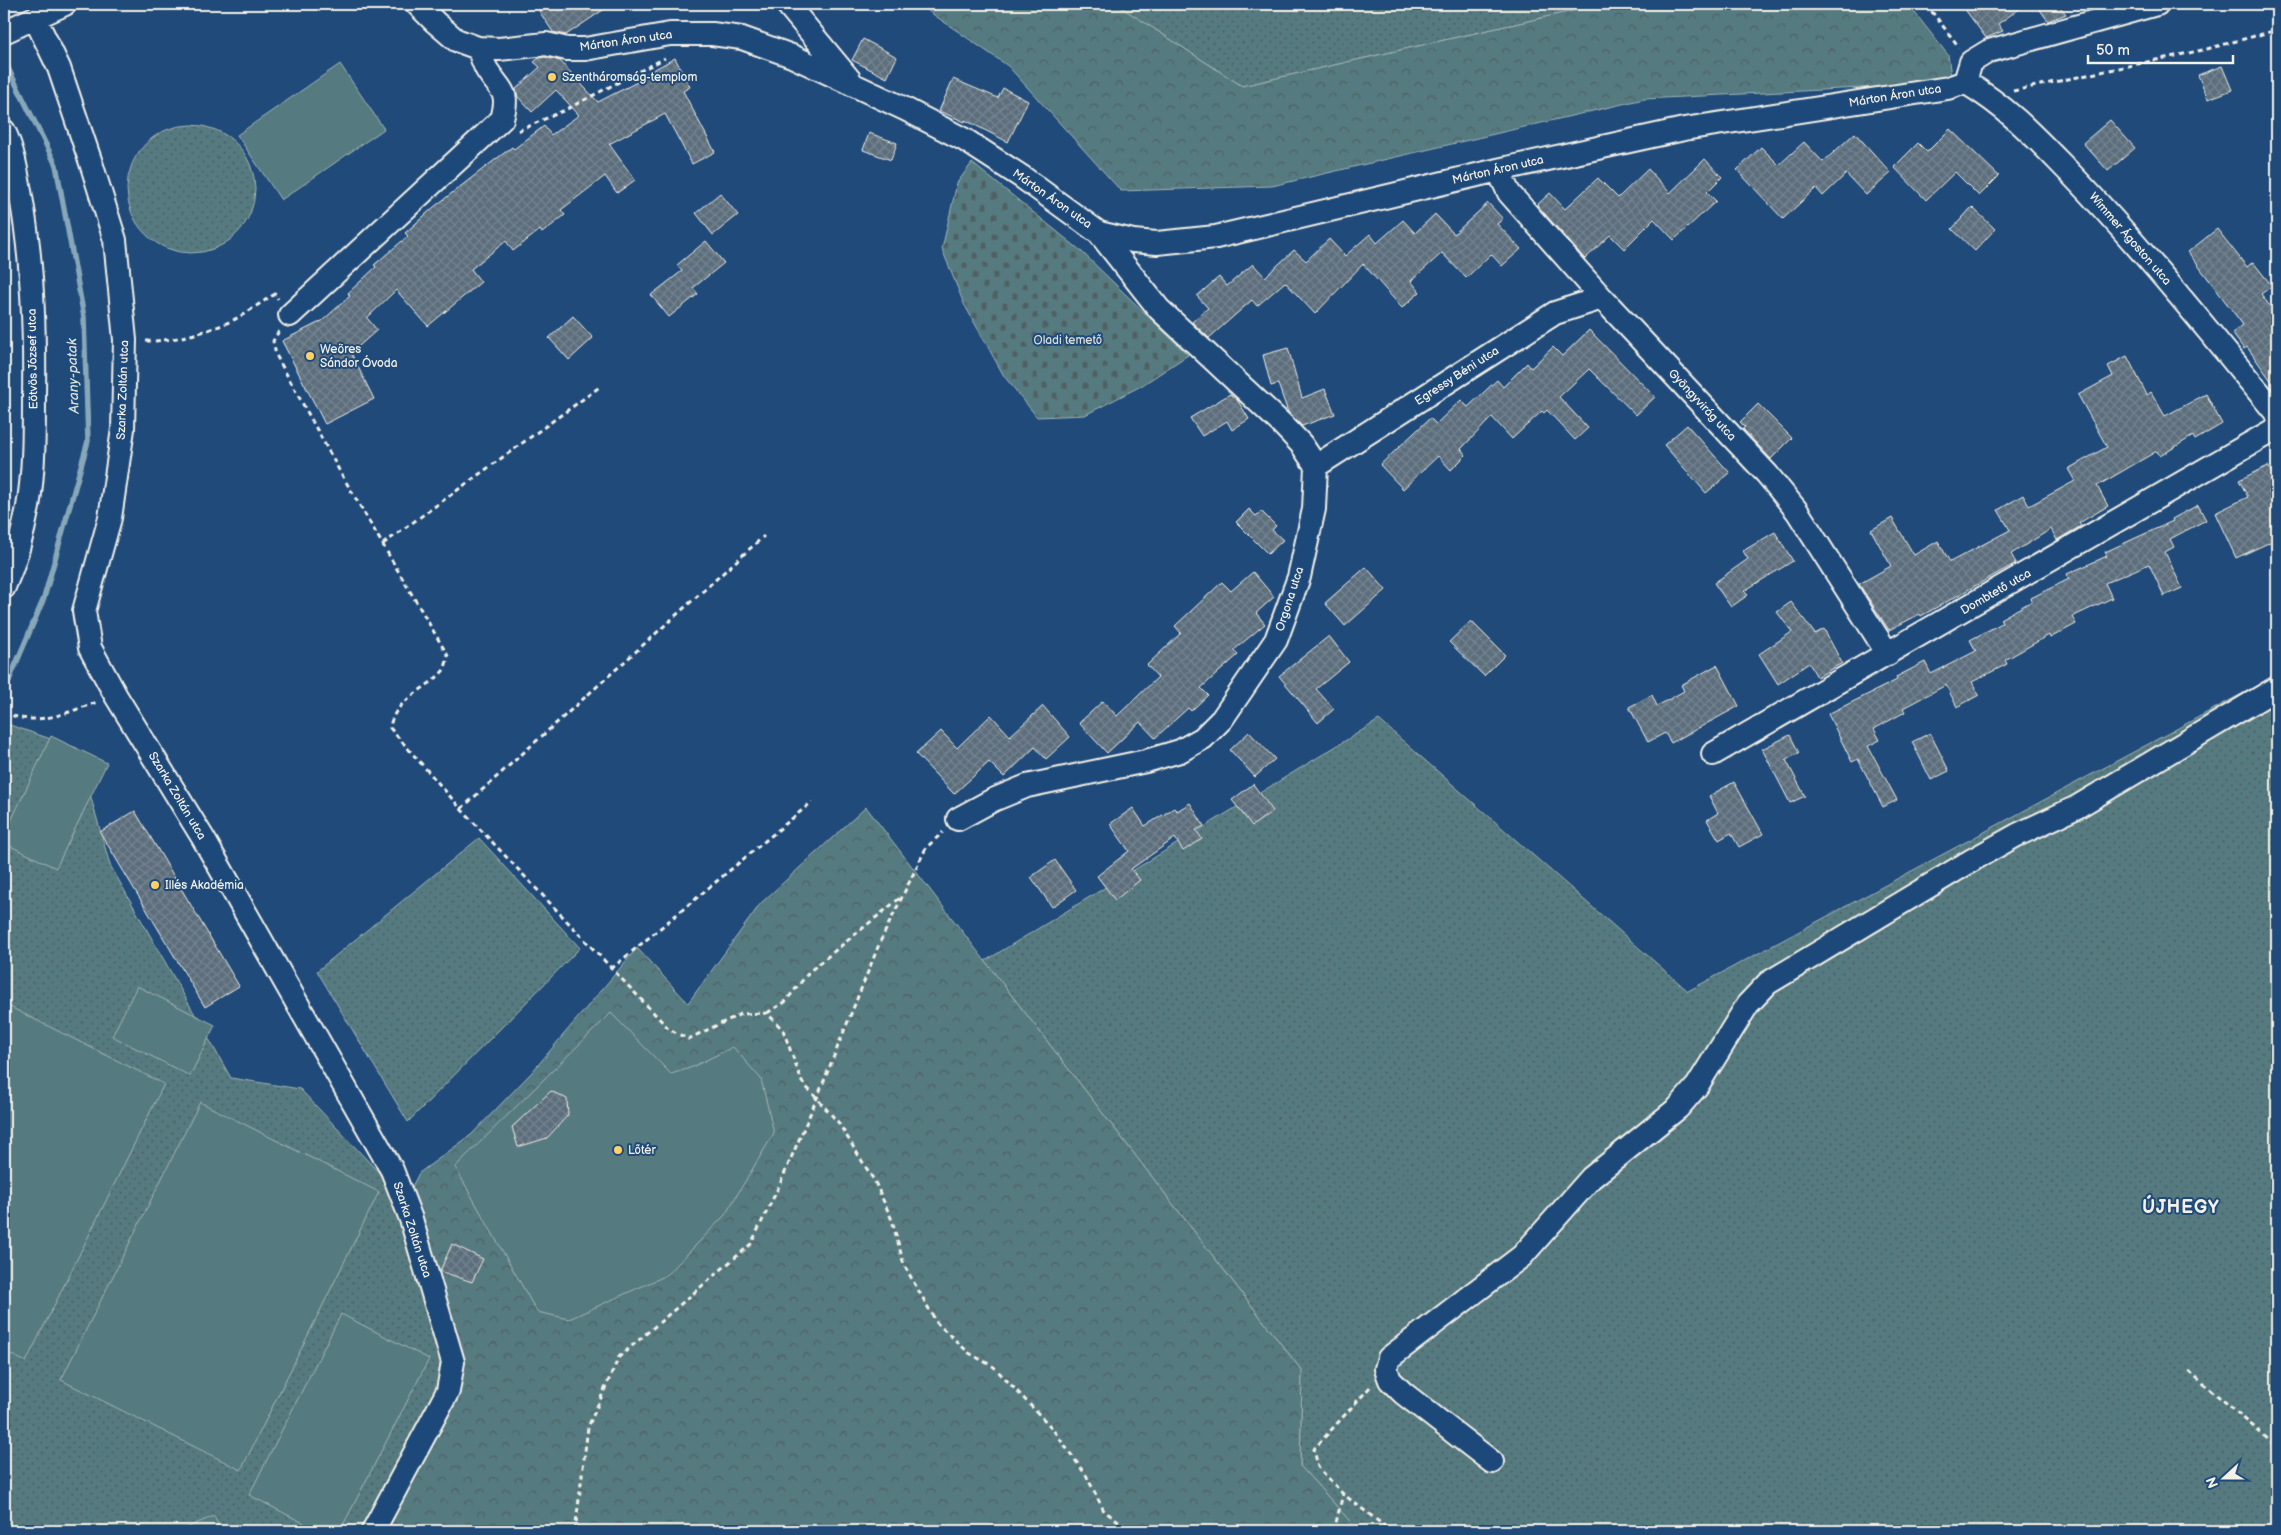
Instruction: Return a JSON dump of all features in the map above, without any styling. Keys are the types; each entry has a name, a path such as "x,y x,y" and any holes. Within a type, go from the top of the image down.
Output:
{"street":[{"path":"4,32 65,4"},
{"name":"Márton Áron utca","path":"418,4 456,40 478,48 498,49 546,44 567,49 585,49 670,34 712,34 751,41 792,56 965,140 1022,177 1099,233 1133,241 1157,242 1216,237 1498,170 1684,130 1948,88 1968,72 1989,51 2157,4"},
{"name":"Márton Áron utca","path":"787,4 855,86"},
{"name":"Szarka Zoltán utca","path":"35,18 59,68 115,240 125,340 123,429 110,518 84,610 90,648 116,696 203,838 392,1170 411,1219 453,1362 448,1391 373,1531"},
{"path":"290,315 502,119 506,106 505,92 486,68 478,48"},
{"name":"Wimmer Ágoston utca","path":"1968,72 1993,98 2014,115 2112,216 2277,414"},
{"name":"Eötvös József utca","path":"4,131 11,146 28,235 32,281 34,435 28,507 12,567 4,587"},
{"name":"Gyöngyvirág utca","path":"1498,170 1509,192 1602,298 1760,467 1797,511 1888,654"},
{"path":"1099,233 1159,309 1282,424 1302,445 1316,466"},
{"name":"Egressy Béni utca","path":"1316,466 1555,313 1602,298"},
{"name":"Dombtető utca","path":"1713,754 2277,428"},
{"name":"Orgona utca","path":"958,819 993,800 1027,786 1146,761 1180,751 1203,738 1222,719 1276,640 1299,577 1314,509 1316,466"},
{"path":"1492,1462 1403,1393 1390,1380 1386,1369 1389,1358 1522,1256 1592,1178 1678,1108 1697,1086 1748,1004 1768,983 1966,864 2017,835 2077,807 2277,688"}],"path":[{"path":"1926,4 1968,72"},
{"path":"1993,98 2025,87 2207,49 2277,30"},
{"path":"502,119 517,131 565,110 672,54"},
{"path":"125,340 160,341 203,330 237,318 274,294 290,315 273,341 276,355 339,470 448,656 444,670 398,708 391,718 390,728 461,809 668,1030 688,1039 741,1014 767,1012 785,1002 810,971 902,896"},
{"path":"383,544 601,386"},
{"path":"461,809 764,536"},
{"path":"4,712 15,718 46,719 116,696"},
{"path":"611,969 812,802"},
{"path":"575,1531 588,1427 619,1357 751,1244 779,1186 880,942 902,896 926,848 958,819"},
{"path":"767,1012 783,1030 802,1082 838,1122 875,1182 892,1220 904,1265 937,1323 969,1352 994,1367 1051,1427 1086,1475 1104,1511 1133,1531"},
{"path":"1386,1369 1314,1449 1318,1467 1343,1494 1391,1531"},
{"path":"2189,1371 2277,1447"},
{"path":"1334,1531 1343,1494"}],"green space":[{"path":"918,4 1116,4 1242,86 1603,4 1908,4 1948,55 1951,76 1939,84 1644,99 1272,186 1121,191 1008,66"},
{"path":"1116,4 1603,4 1242,86"},
{"path":"340,64 384,129 281,200 237,135"},
{"path":"191,125 215,130 227,136 236,144 244,153 250,165 255,189 250,213 244,225 236,234 227,242 215,248 191,253 167,248 155,242 146,234 138,225 132,213 127,189 132,165 138,153 146,144 155,136 167,130"},
{"name":"Oladi temető","path":"972,163 1080,250 1188,355 1141,386 1085,415 1037,417 1004,376 964,304 942,249 957,183"},
{"path":"2277,675 2277,1531 1359,1531 1300,1466 1302,1371 985,961 1379,720 1688,991"},
{"path":"4,723 77,748 110,865 231,1078 300,1089 405,1200 449,1364 381,1531 4,1531"},
{"path":"51,736 107,763 56,868 4,843 4,836"},
{"path":"866,807 1302,1371 1300,1466 1359,1531 381,1531 449,1364 405,1200 419,1173 471,1135 532,1072 637,948 688,1003 761,903"},
{"path":"479,838 580,948 408,1122 317,971"},
{"path":"137,986 215,1025 190,1076 112,1036"},
{"path":"4,1004 164,1084 26,1362 4,1351"},
{"name":"Lőtér","path":"611,1013 671,1074 690,1068 733,1047 761,1079 774,1133 725,1215 667,1275 569,1319 537,1312 455,1167"},
{"path":"200,1102 379,1192 241,1470 61,1380"},
{"path":"341,1314 429,1359 340,1531 319,1531 249,1495"},
{"path":"214,1516 221,1531 179,1531"}],"building":[{"path":"549,4 612,4 566,35 553,32 539,11"},
{"path":"1961,4 2026,4 1998,24 2003,31 1986,38"},
{"path":"2036,4 2058,4 2066,14 2048,21"},
{"path":"863,39 897,57 887,78 852,60"},
{"path":"545,57 560,61 598,102 645,78 644,75 675,58 690,87 683,91 715,152 692,164 665,114 609,144 635,180 617,193 605,176 561,210 565,215 542,233 540,230 513,251 506,241 471,269 481,282 428,326 396,290 367,318 377,330 351,353 374,399 325,424 282,341 322,321 350,296 348,293 376,267 374,265 408,236 405,233 434,207 483,169 512,147 514,149 544,126 551,135 579,115 556,90 532,112 518,97 516,89 540,67 534,62 539,58"},
{"path":"2222,66 2232,90 2208,99 2198,75"},
{"path":"953,79 998,98 1003,88 1028,101 1008,142 965,120 965,122 939,111"},
{"path":"2110,120 2135,148 2108,171 2083,143"},
{"path":"1950,129 1999,176 1979,196 1955,172 1926,200 1894,167 1918,143 1927,152"},
{"path":"869,133 897,143 891,160 863,150"},
{"path":"1855,133 1891,173 1866,195 1846,174 1823,196 1816,188 1783,219 1737,170 1761,147 1779,165 1804,142 1823,162"},
{"path":"1705,159 1722,177 1707,192 1716,201 1674,240 1654,219 1624,249 1610,235 1585,259 1537,205 1550,193 1565,209 1598,178 1618,198 1648,169 1670,193"},
{"path":"720,193 738,215 713,235 696,213"},
{"path":"1488,203 1503,219 1497,224 1521,249 1502,266 1491,254 1466,278 1442,253 1411,281 1420,292 1402,308 1363,264 1315,314 1285,282 1257,306 1252,300 1209,338 1192,322 1208,308 1197,296 1219,277 1227,286 1253,264 1265,277 1294,250 1306,261 1329,239 1345,256 1370,234 1377,243 1403,220 1415,233 1435,214 1454,234"},
{"path":"1972,207 1995,229 1975,251 1952,229"},
{"path":"2217,229 2247,267 2253,262 2272,286 2261,294 2277,316 2277,389 2247,347 2244,349 2232,333 2243,325 2188,252"},
{"path":"706,241 724,263 693,288 698,294 669,317 651,295 682,271 677,265"},
{"path":"573,316 593,338 569,360 549,338"},
{"path":"1589,330 1655,397 1636,415 1589,369 1559,397 1588,428 1575,440 1547,410 1544,413 1542,411 1512,439 1492,417 1461,449 1466,455 1451,470 1438,456 1403,489 1380,465 1430,418 1436,424 1461,400 1468,407 1497,380 1503,387 1527,363 1531,368 1553,347 1562,356"},
{"path":"1288,348 1302,398 1325,389 1335,414 1302,426 1288,412 1278,384 1271,386 1263,355"},
{"path":"2127,356 2147,395 2151,392 2165,416 2206,394 2222,424 2195,440 2193,436 2160,456 2157,451 2097,486 2108,506 2079,523 2081,526 2057,540 2051,529 2011,554 2016,563 1921,616 1920,614 1889,630 1859,584 1891,566 1871,530 1892,518 1914,555 1938,541 1950,562 2010,530 1998,510 2023,495 2029,506 2075,481 2068,469 2107,447 2078,395 2113,376 2108,366"},
{"path":"1230,394 1238,401 1249,419 1232,430 1227,421 1202,436 1190,418"},
{"path":"1758,404 1792,438 1771,459 1743,429 1745,427 1740,422"},
{"path":"1687,425 1730,473 1706,493 1664,445"},
{"path":"2268,466 2277,484 2277,486 2268,491 2277,509 2277,539 2236,558 2215,513 2248,497 2239,480"},
{"path":"2198,505 2206,520 2170,539 2174,547 2165,552 2182,588 2164,596 2149,564 2105,583 2112,598 2072,617 2076,624 2050,638 2049,635 2005,660 2007,664 1972,682 1979,695 1957,707 1946,685 1903,708 1905,712 1874,729 1880,740 1868,746 1897,800 1883,807 1858,759 1852,762 1828,714 1897,680 1896,677 1925,662 1931,674 1976,651 1970,640 2002,623 2000,619 2032,601 2031,598 2069,579 2067,574 2107,556 2105,552 2173,521 2172,519"},
{"path":"1249,509 1256,516 1261,511 1276,526 1272,530 1283,540 1268,554 1236,522"},
{"path":"1775,532 1793,561 1744,591 1748,595 1731,607 1714,583 1748,559 1743,551"},
{"path":"1366,567 1386,590 1345,626 1325,603"},
{"path":"1253,572 1274,597 1256,613 1265,624 1234,650 1238,655 1201,688 1208,695 1191,711 1188,708 1155,738 1140,722 1107,753 1079,723 1103,701 1117,716 1158,677 1147,665 1181,633 1175,626 1222,582 1231,591"},
{"path":"1791,602 1815,634 1824,629 1842,663 1817,677 1809,663 1778,684 1759,654 1792,632 1777,612"},
{"path":"1471,621 1505,655 1484,676 1449,642"},
{"path":"1329,636 1349,662 1316,689 1334,709 1318,723 1279,676"},
{"path":"1717,665 1739,706 1671,743 1665,733 1648,742 1629,707 1652,695 1657,706 1684,691 1681,685"},
{"path":"1043,706 1070,737 1046,759 1035,747 1004,777 989,762 954,794 916,754 941,731 957,748 991,715 1010,736"},
{"path":"1249,732 1275,759 1255,777 1230,750"},
{"path":"1930,733 1949,771 1931,780 1912,742"},
{"path":"1790,735 1799,753 1786,760 1805,796 1790,803 1762,749"},
{"path":"1734,782 1763,834 1739,847 1731,833 1719,840 1707,820 1718,813 1709,796"},
{"path":"1253,784 1273,811 1252,826 1232,800"},
{"path":"1190,803 1204,826 1196,830 1202,839 1183,851 1175,838 1131,869 1140,880 1115,900 1097,876 1129,851 1110,824 1133,808 1145,826 1174,808 1177,811"},
{"name":"Illés Akadémia","path":"135,811 239,986 205,1007 100,832"},
{"path":"1055,860 1076,890 1052,907 1031,877"},
{"path":"551,1091 567,1099 568,1115 547,1138 518,1147 512,1127"},
{"path":"452,1244 483,1259 472,1282 440,1271"}],"waterway":[{"name":"Arany-patak","path":"4,60 56,165 84,317 88,441 44,598 4,692"}],"place":[{"name":"Szentháromság-templom","path":"552,77"},
{"name":"Weöres Sándor Óvoda","path":"310,356"},
{"name":"Illés Akadémia","path":"155,885"},
{"name":"Lőtér","path":"618,1150"}],"district":[{"name":"ÚJHEGY","path":"2181,1207"}]}
